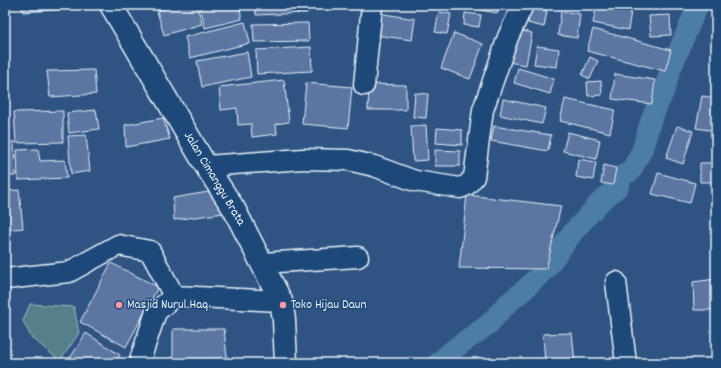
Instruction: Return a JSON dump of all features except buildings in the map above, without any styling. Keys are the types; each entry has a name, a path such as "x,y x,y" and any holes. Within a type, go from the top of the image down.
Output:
{"street":[{"name":"Jalan Cimanggu Brata","path":"111,5 206,166 234,209 281,301 284,320 286,363"},
{"path":"364,85 372,5"},
{"path":"206,166 303,159 348,160 374,166 414,181 460,188 467,185 474,177 482,110 508,37 523,5"},
{"path":"5,279 69,272 118,245 150,251 174,296"},
{"path":"262,263 358,257"},
{"path":"616,282 626,363"},
{"path":"141,358 156,312 174,296 281,301"}],"green space":[{"path":"30,304 74,307 79,333 60,361 31,337 23,321"}],"waterway":[{"path":"438,363 454,349 489,324 507,304 546,269 573,232 602,200 618,187 622,176 631,171 642,150 651,120 698,5"}],"place":[{"name":"Masjid Nurul Haq","path":"119,305"},
{"name":"Toko Hijau Daun","path":"283,305"}]}
